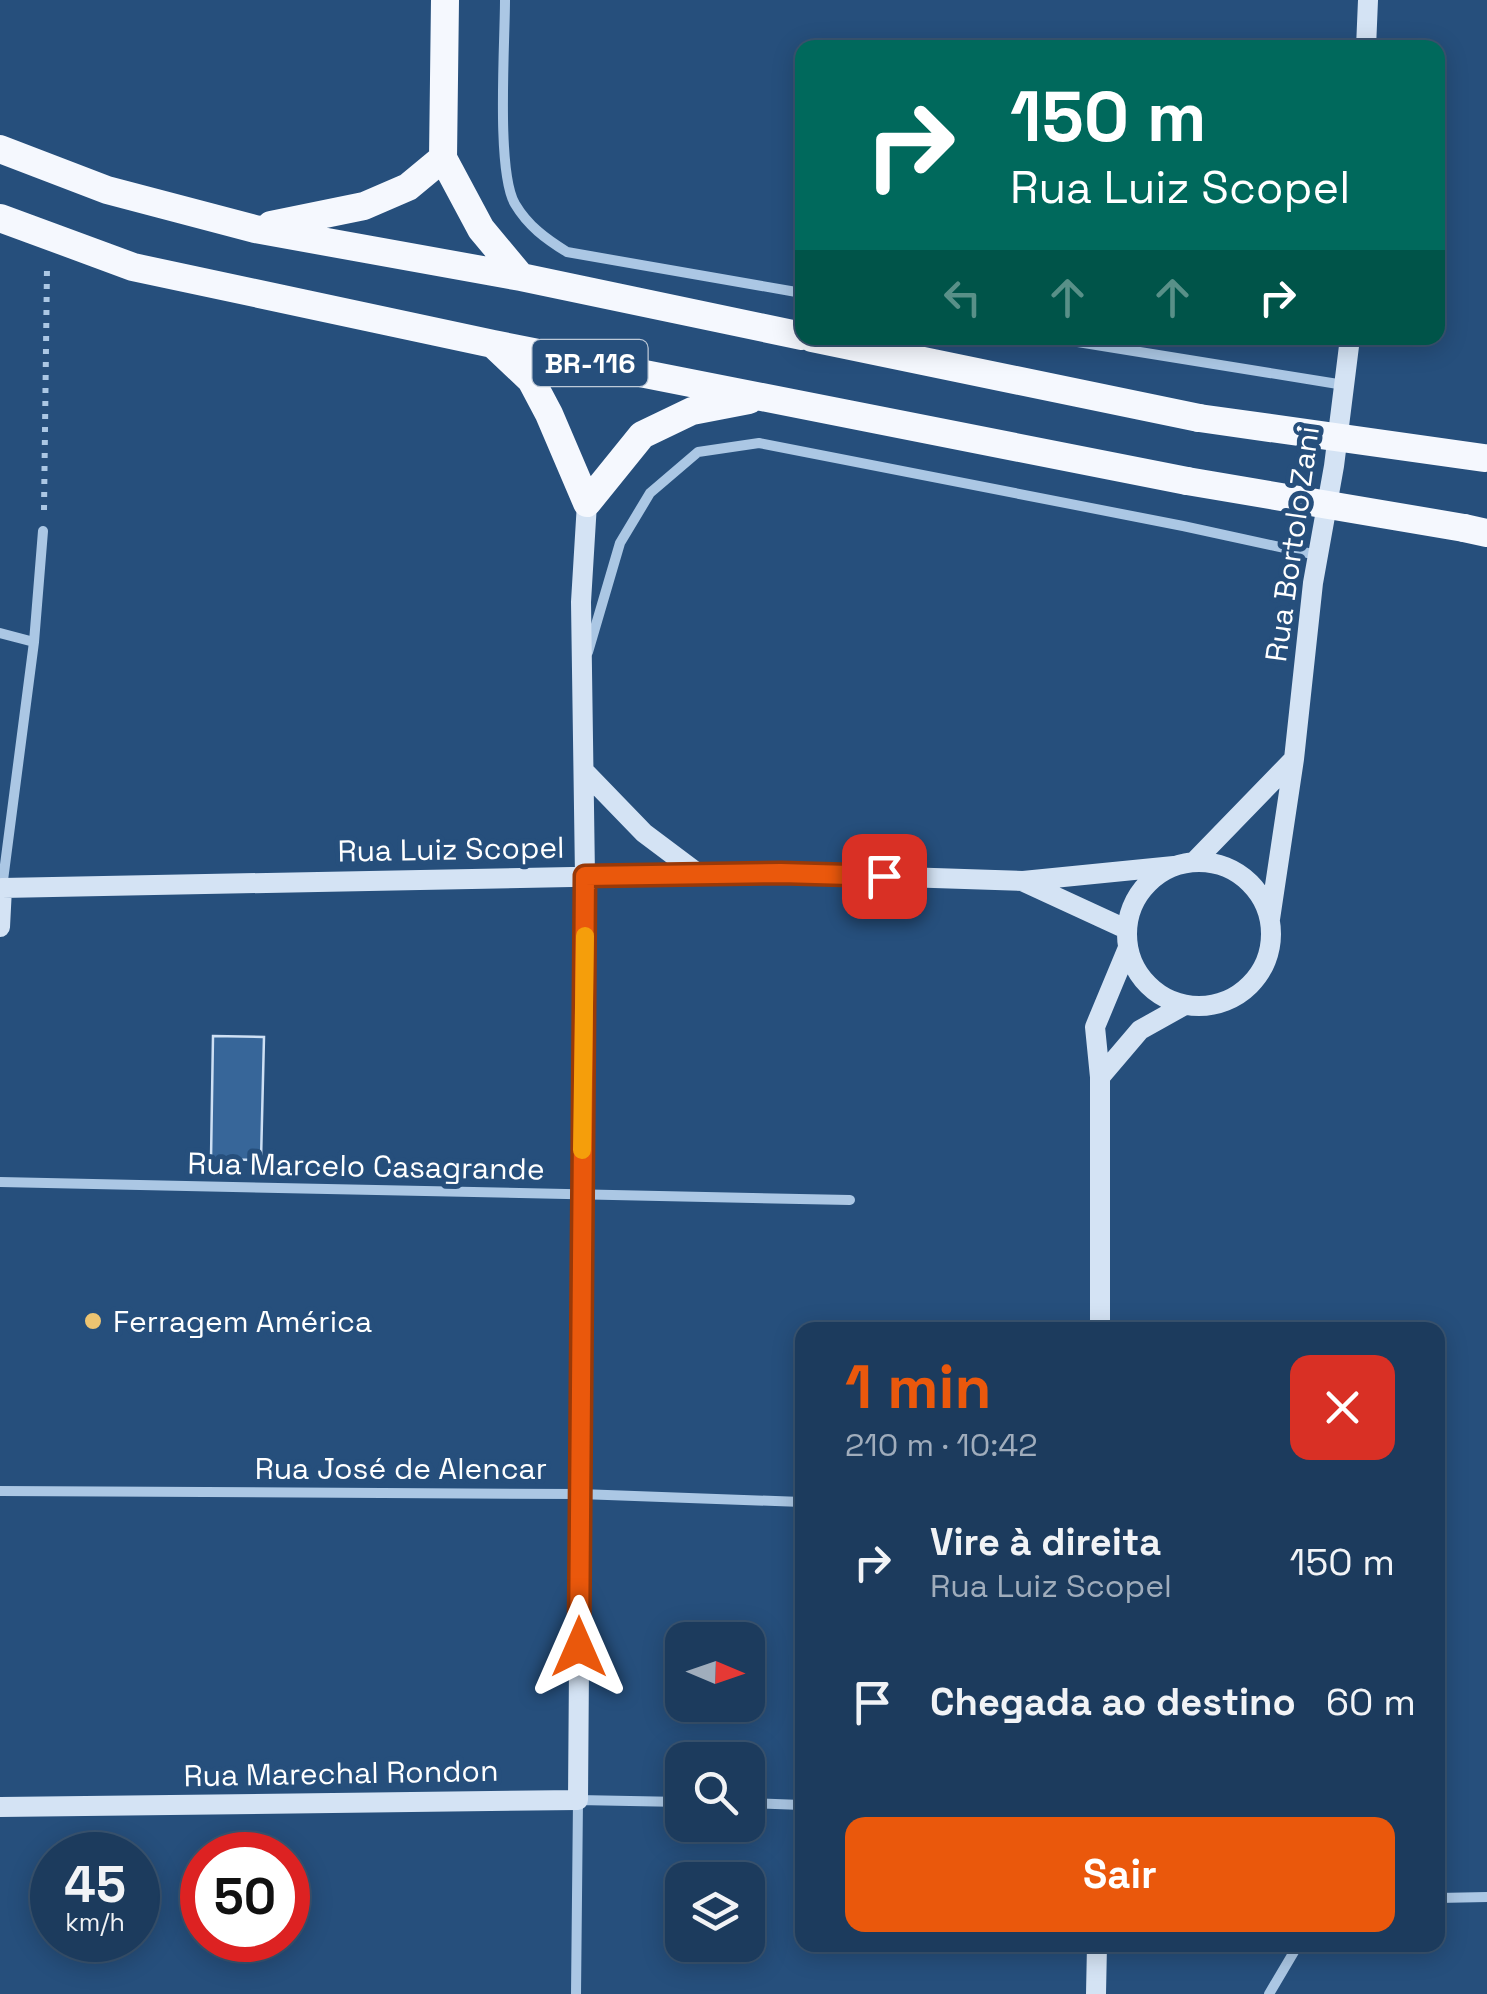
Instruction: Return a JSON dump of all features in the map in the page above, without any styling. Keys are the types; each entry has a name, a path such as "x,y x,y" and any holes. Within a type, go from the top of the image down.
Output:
{"highway":[{"path":"444,0 443,158 481,229 521,277"},
{"name":"BR-116","path":"0,149 108,190 256,228 521,277 795,335"},
{"path":"256,228 364,206 408,187 443,158"},
{"name":"BR-116","path":"0,218 133,267 493,344 1187,481 1476,531"},
{"path":"493,344 531,380 550,414 587,503 642,435 692,411 766,397"},
{"path":"846,345 1199,418 1485,459"}],"main road":[{"path":"1366,40 1368,0"},
{"name":"Rua Bortolo Zani","path":"1270,919 1349,345"},
{"path":"578,1800 585,876 581,602 587,503"},
{"path":"1100,1322 1100,1077 1096,1027 1127,939 1130,909 1140,890 1156,876 1184,864 1294,759"},
{"path":"584,771 644,832 700,875"},
{"path":"1100,1077 1140,1030 1183,1006 1224,1003 1242,993 1266,960 1271,940 1270,919 1263,900 1242,876 1215,863 1184,864"},
{"name":"Rua Luiz Scopel","path":"1,888 781,873 1023,881 1184,864"},
{"name":"Rua Luiz Scopel","path":"1023,881 1127,939"},
{"path":"0,927 1,888"},
{"path":"1127,939 1135,969 1147,986 1183,1006"},
{"name":"Rua Marechal Rondon","path":"0,1807 578,1800"},
{"path":"1096,1994 1097,1952"}],"street":[{"path":"505,0 504,152 513,202 539,234 567,252 795,292"},
{"path":"1097,345 1344,385"},
{"path":"582,673 620,544 650,492 698,452 730,446 758,444 884,467 1317,556"},
{"path":"1,888 34,642 44,531"},
{"path":"0,632 34,642"},
{"name":"Rua Marcelo Casagrande","path":"0,1182 850,1200"},
{"name":"Rua José de Alencar","path":"0,1491 580,1494 795,1502"},
{"path":"576,1994 578,1800"},
{"name":"Rua Marechal Rondon","path":"578,1800 665,1802"},
{"path":"765,1804 795,1804"},
{"path":"1445,1898 1487,1897"},
{"path":"1269,1994 1294,1952"}],"path":[{"path":"44,531 47,238"}],"building":[{"path":"213,1036 264,1037 261,1160 211,1159"}],"slow traffic":[{"path":"582,1150 585,936"}],"place":[{"name":"Ferragem América","path":"93,1321"}],"route":[{"path":"579,1647 585,876 884,876"}]}
